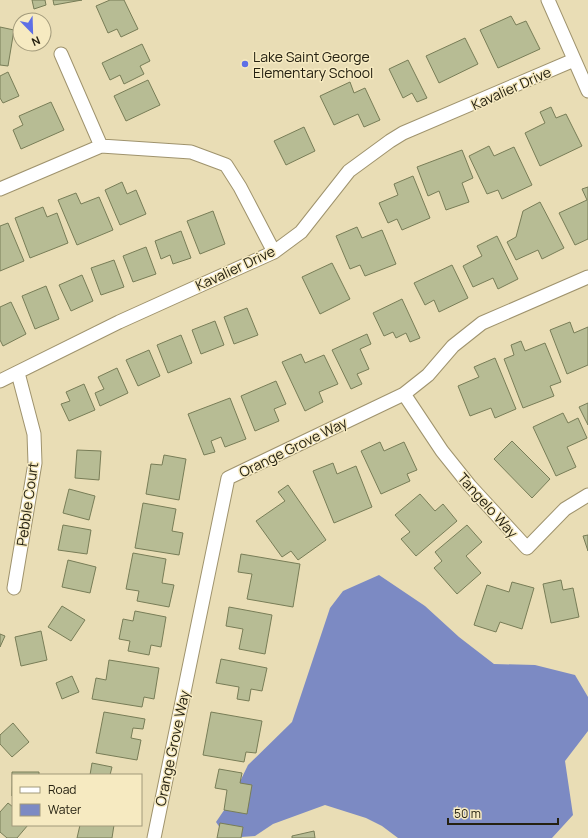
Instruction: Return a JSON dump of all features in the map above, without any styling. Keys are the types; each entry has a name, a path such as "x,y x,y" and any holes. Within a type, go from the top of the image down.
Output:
{"street":[{"path":"548,0 588,91"},
{"path":"61,54 101,146"},
{"name":"Kavalier Drive","path":"0,381 119,322 274,252 301,232 349,171 390,141 574,60"},
{"path":"0,189 101,146 191,152 226,165 240,186 274,252"},
{"name":"Orange Grove Way","path":"154,838 228,478 404,394 428,375 453,346 482,323 588,277"},
{"name":"Pebble Court","path":"14,588 35,463 34,434 18,373"},
{"name":"Tangelo Way","path":"404,394 442,451 470,486 527,548 565,509 588,495"}],"water":[{"path":"379,575 425,606 459,637 494,664 535,665 575,675 588,697 588,731 565,761 573,815 552,838 398,838 382,826 366,818 325,805 273,824 255,836 227,838 216,822 231,800 248,765 292,722 330,608 343,591"}],"building":[{"path":"32,0 45,0 46,5 34,9"},
{"path":"53,0 82,0 54,5"},
{"path":"110,0 124,0 138,29 121,37 117,29 108,33 96,6"},
{"path":"511,16 516,25 526,21 540,49 498,68 480,30"},
{"path":"0,27 12,30 12,42 8,66 0,65"},
{"path":"465,38 478,64 439,83 426,56"},
{"path":"142,44 150,61 140,66 144,74 124,84 120,75 110,80 102,63"},
{"path":"408,60 427,98 417,102 412,93 403,98 389,69"},
{"path":"8,72 19,96 3,103 0,98 0,76"},
{"path":"148,80 160,105 126,121 114,96"},
{"path":"350,82 354,93 365,88 380,120 364,127 358,114 334,125 320,96"},
{"path":"51,102 64,130 21,149 13,130 23,125 19,116"},
{"path":"551,107 556,118 566,114 582,146 540,166 525,133 545,123 540,112"},
{"path":"304,127 315,151 286,165 274,141"},
{"path":"489,146 494,156 514,147 532,185 502,199 498,190 487,194 469,156"},
{"path":"462,150 473,178 462,183 469,202 446,210 439,191 428,196 417,167"},
{"path":"413,176 430,218 402,230 397,219 388,223 379,203 398,195 394,184"},
{"path":"122,182 127,194 136,190 146,214 120,225 105,190"},
{"path":"588,187 588,239 575,245 559,213 587,200 582,189"},
{"path":"76,193 81,204 99,197 113,230 77,245 58,200"},
{"path":"540,202 564,248 542,259 538,250 516,260 507,242 516,237 523,211"},
{"path":"43,207 47,217 57,213 68,243 30,258 15,218"},
{"path":"213,211 225,244 200,254 187,221"},
{"path":"8,223 24,261 0,271 0,226"},
{"path":"357,227 362,238 382,230 396,264 365,276 360,265 350,269 336,236"},
{"path":"181,231 191,258 173,264 170,255 161,259 155,241"},
{"path":"497,236 518,279 498,289 493,278 473,287 463,266 482,256 477,246"},
{"path":"146,247 156,274 133,282 123,256"},
{"path":"114,260 124,287 101,295 91,268"},
{"path":"332,263 350,299 320,314 302,277"},
{"path":"452,265 468,298 439,312 434,300 425,305 414,283"},
{"path":"82,275 93,301 71,311 59,285"},
{"path":"46,286 59,319 35,329 22,296"},
{"path":"402,299 420,338 410,342 406,333 396,338 393,332 384,336 373,313"},
{"path":"11,302 26,334 3,346 0,340 0,307"},
{"path":"247,308 258,335 234,344 224,317"},
{"path":"215,321 224,345 201,354 192,330"},
{"path":"570,322 574,333 588,327 588,365 567,374 550,330"},
{"path":"367,334 371,344 360,349 369,369 357,374 362,384 351,389 332,350"},
{"path":"181,335 192,363 168,373 157,345"},
{"path":"521,341 525,351 545,343 561,382 550,386 554,396 523,408 504,359 514,355 511,345"},
{"path":"149,350 160,376 138,386 126,360"},
{"path":"301,354 305,363 324,355 338,384 319,392 323,402 305,411 282,362"},
{"path":"495,358 516,409 495,418 491,408 470,416 458,386 479,377 474,367"},
{"path":"117,368 128,393 100,406 95,393 104,389 98,377"},
{"path":"276,381 286,404 274,409 279,421 255,431 241,396"},
{"path":"84,384 95,410 69,421 61,404 70,401 66,392"},
{"path":"230,398 246,439 225,447 221,437 211,441 215,452 204,455 188,414"},
{"path":"588,403 588,425 579,407"},
{"path":"563,413 568,423 578,418 587,438 567,447 576,467 556,476 533,427"},
{"path":"512,441 550,479 532,498 494,459"},
{"path":"380,442 384,451 404,442 417,470 407,474 410,481 381,494 361,451"},
{"path":"77,450 101,451 99,480 75,478"},
{"path":"164,455 186,459 179,500 146,494 151,464 162,465"},
{"path":"333,463 337,474 356,466 372,507 334,523 313,471"},
{"path":"288,485 326,540 298,560 291,551 282,557 256,521 285,501 278,492"},
{"path":"69,489 95,496 89,520 63,513"},
{"path":"420,494 435,511 443,504 457,521 416,556 401,539 410,532 395,515"},
{"path":"143,503 176,509 172,531 183,533 179,555 135,548"},
{"path":"63,525 91,530 87,554 58,550"},
{"path":"467,525 482,542 466,556 481,573 457,594 434,568 442,561 435,552"},
{"path":"588,535 588,551 583,536"},
{"path":"133,553 166,559 162,583 174,585 169,607 137,601 139,591 126,589"},
{"path":"241,554 300,564 293,607 247,599 252,574 238,572"},
{"path":"68,560 96,567 90,593 62,587"},
{"path":"561,580 563,590 573,588 579,617 551,623 543,584"},
{"path":"512,582 534,588 522,629 500,622 496,632 474,625 487,585 509,592"},
{"path":"62,606 85,620 71,641 48,627"},
{"path":"229,607 272,615 265,654 239,649 243,629 226,626"},
{"path":"135,611 166,617 161,647 151,645 149,655 128,651 130,641 119,639 123,619 133,621"},
{"path":"41,631 47,660 21,666 15,637"},
{"path":"0,634 5,636 0,647"},
{"path":"221,659 267,668 262,691 251,689 249,701 237,699 239,687 216,683"},
{"path":"109,660 159,668 154,699 144,697 142,707 92,699 96,678 106,680"},
{"path":"72,676 79,692 62,699 56,683"},
{"path":"104,712 145,719 143,729 133,728 131,738 141,740 137,760 96,753"},
{"path":"211,712 262,721 256,753 246,752 244,762 203,755"},
{"path":"13,723 29,742 12,757 0,744 0,735"},
{"path":"92,763 112,767 110,774 90,774"},
{"path":"219,769 242,773 240,783 252,785 247,814 224,810 227,790 215,788"},
{"path":"12,772 39,772 39,774 12,774"},
{"path":"8,803 12,806 12,826 27,826 17,838 7,838 0,832 0,812"},
{"path":"220,823 243,827 241,838 217,838"},
{"path":"80,826 114,826 112,838 77,838"},
{"path":"314,831 315,838 292,838 292,836"}],"place":[{"name":"Lake Saint George Elementary School","path":"245,64"}]}
